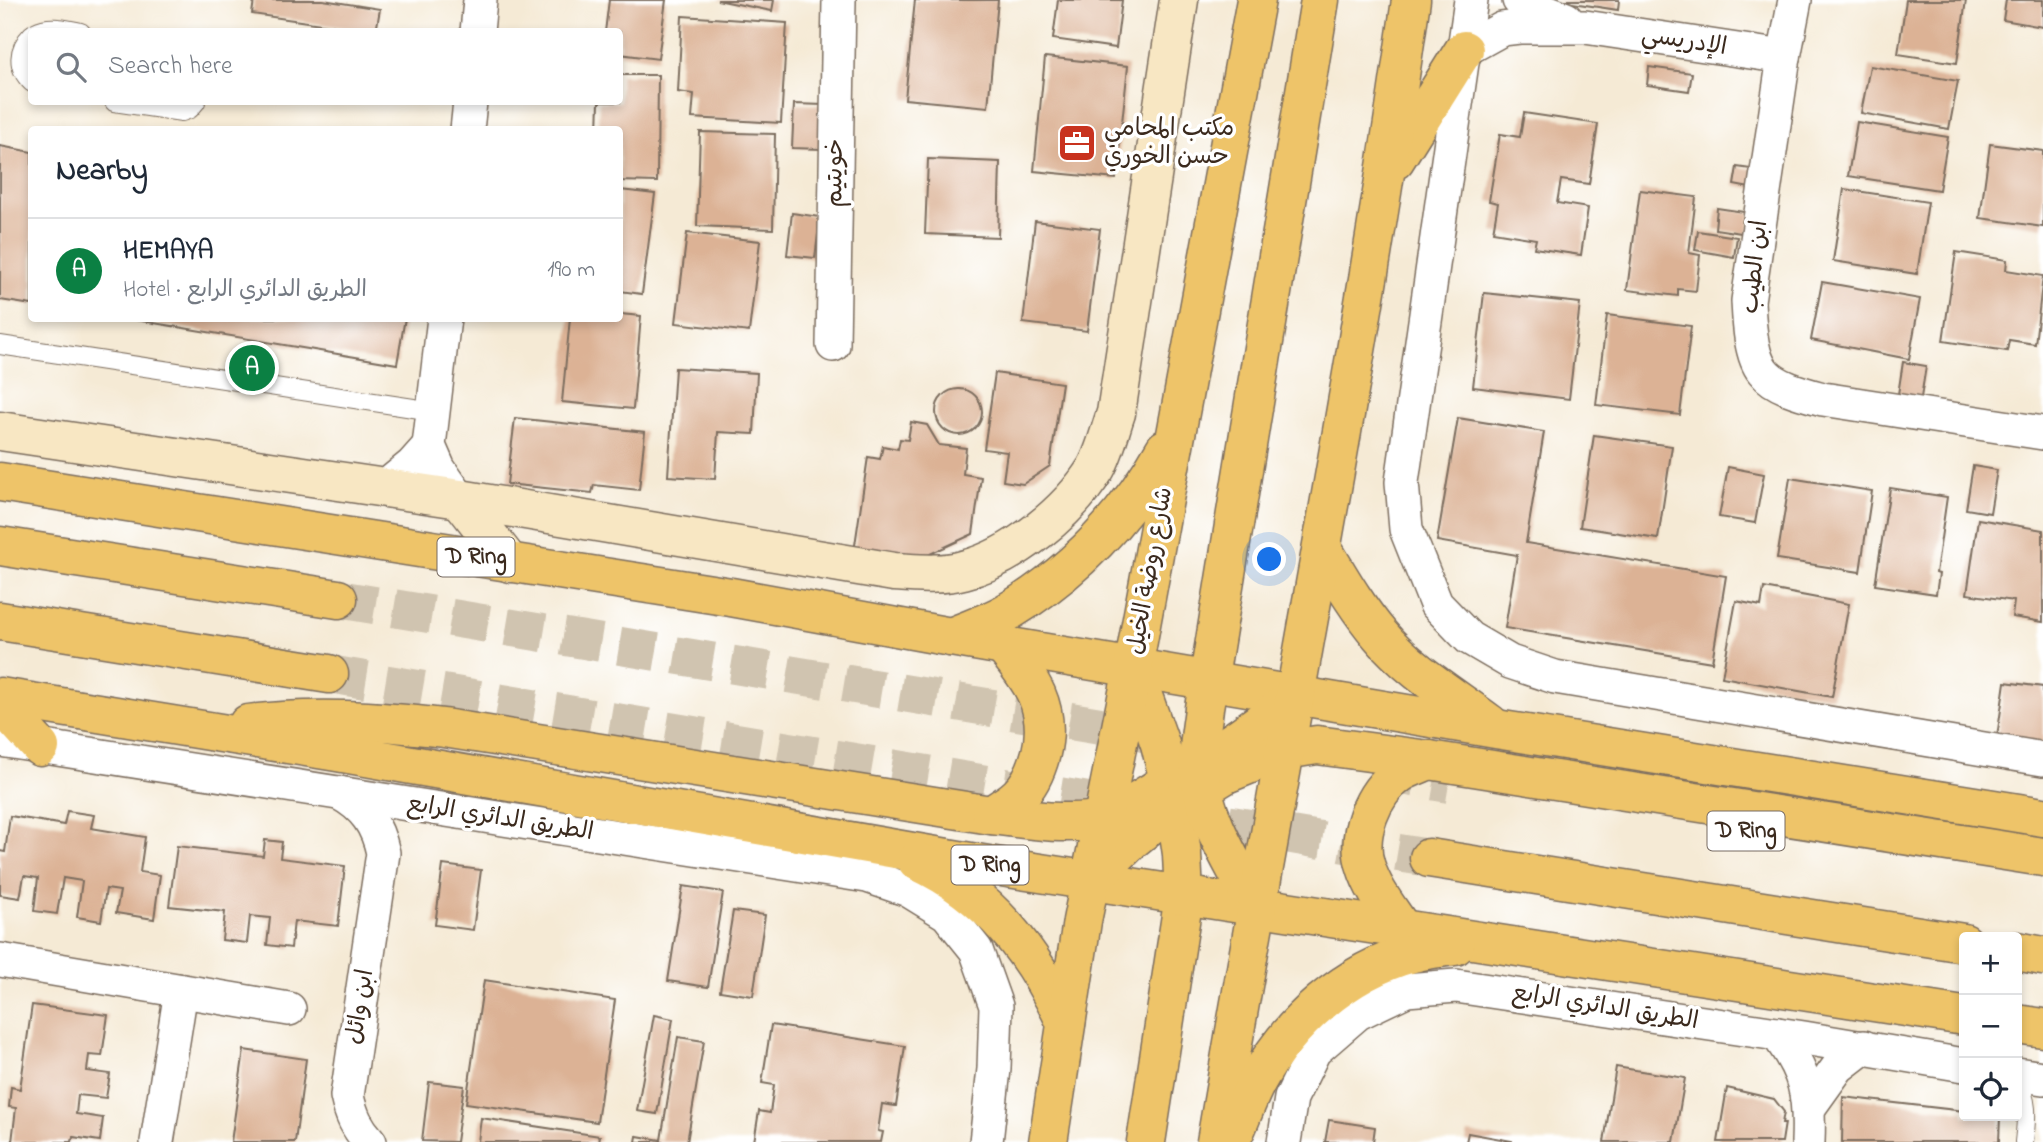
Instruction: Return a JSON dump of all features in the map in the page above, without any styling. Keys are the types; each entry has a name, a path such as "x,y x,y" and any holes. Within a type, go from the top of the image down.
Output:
{"main road":[{"name":"شارع روضة الخيل","path":"1048,1142 1090,881 1133,668 1256,0"},
{"path":"1146,1142 1184,895 1182,854 1186,785 1209,680 1321,0"},
{"path":"1216,1142 1387,174 1412,0"},
{"path":"1387,174 1464,50"},
{"path":"951,637 1004,614 1058,578 1105,535 1145,485 1176,429"},
{"name":"D Ring","path":"0,482 731,597 1496,729 2043,817"},
{"path":"0,545 338,599"},
{"path":"1322,548 1351,596 1381,636 1418,671 1496,729"},
{"path":"0,621 329,674"},
{"path":"991,815 1019,796 1037,768 1045,736 1042,703 1026,674 1003,646"},
{"path":"1133,668 1160,744 1214,827 1256,906"},
{"path":"1090,881 1186,785 1297,694"},
{"name":"D Ring","path":"0,697 337,752 890,849 1959,1015"},
{"path":"0,703 40,747"},
{"path":"199,730 290,719 367,719 444,728 991,815 1030,820 1073,821 1102,818 1285,750 1317,745 1439,772 2043,857"},
{"path":"1402,929 1379,896 1365,865 1363,831 1375,799 1398,774 1439,772"},
{"name":"D Ring","path":"1439,772 2043,878"},
{"path":"890,849 965,889 997,917 1025,949 1048,984 1066,1023"},
{"path":"1429,858 1959,942"},
{"path":"1230,1142 1256,1083 1284,1039 1325,999 1364,972 1412,953 1464,944 1516,946"},
{"path":"2022,952 2043,956"},
{"path":"1906,1007 1959,1037"},
{"path":"2022,1025 2043,1028"}],"street":[{"path":"477,28 480,0"},
{"name":"خويتيم","path":"833,345 839,0"},
{"path":"0,431 460,499 894,572 931,574 963,570 991,560 1045,527 1071,502 1097,466 1116,412 1179,0"},
{"path":"1471,0 1402,482 1406,528 1436,604 1469,638 1510,662 1555,677 2043,759"},
{"name":"الإدريسي","path":"1519,0 1585,27"},
{"name":"ابن الطيب","path":"1795,0 1748,301 1751,339 1763,371 1789,389 1823,399 2043,433"},
{"name":"الإدريسي","path":"1464,50 1502,29 1585,27 1784,57"},
{"path":"467,126 470,105"},
{"path":"444,322 429,446 439,469 510,562"},
{"path":"384,488 412,465 429,446"},
{"name":"الطريق الدائري الرابع","path":"0,740 867,876 908,890 947,914 976,950 996,1006 994,1069 986,1142"},
{"name":"ابن وائل","path":"340,793 354,801 376,827 383,853 347,1096 351,1114 370,1142"},
{"name":"ابن وائل","path":"383,867 391,847 403,830 416,817 432,808"},
{"path":"0,960 289,1009"},
{"name":"الطريق الدائري الرابع","path":"1283,1142 1291,1098 1314,1051 1358,1013 1406,990 1456,986 1864,1047 1959,1064"},
{"path":"157,1142 181,991"},
{"path":"1777,1034 1794,1057 1802,1075 1810,1106 1808,1142"},
{"path":"1810,1106 1838,1067 1864,1047"},
{"path":"2022,1075 2043,1079"}],"lane":[{"path":"28,40 20,50 19,61 28,78"},
{"path":"133,105 182,113 193,105"},
{"path":"0,345 433,411"},
{"path":"2022,1090 2035,1117 2024,1142"}],"building":[{"path":"254,0 323,0 380,9 377,28 348,28 252,14"},
{"path":"609,0 666,0 658,59 623,54 623,28 606,28"},
{"path":"717,0 774,0 772,11"},
{"path":"915,0 998,0 988,107 905,99"},
{"path":"1058,0 1122,0 1116,48 1053,39"},
{"path":"1553,0 1619,0 1618,10"},
{"path":"1906,0 1966,0 1957,63 1898,54"},
{"path":"2006,0 2043,0 2043,27 2003,20"},
{"path":"682,16 787,23 781,123 692,118 694,94 678,92"},
{"path":"1045,57 1128,66 1116,179 1034,171"},
{"path":"1870,66 1958,81 1949,129 1861,113"},
{"path":"1649,67 1692,73 1689,91 1647,85"},
{"path":"623,75 658,75 657,182 623,181 623,126 598,126 599,105 623,105"},
{"path":"794,104 824,105 822,149 792,148"},
{"path":"1524,113 1598,124 1589,184 1561,180 1557,203 1588,208 1581,255 1534,248 1536,239 1493,232 1498,203 1489,201 1500,134 1520,137"},
{"path":"1857,122 1948,137 1939,190 1848,176"},
{"path":"700,132 775,134 773,229 697,226"},
{"path":"1990,144 2043,151 2043,227 1980,218"},
{"path":"0,146 28,151 28,304 0,300"},
{"path":"928,159 1000,162 998,237 925,234"},
{"path":"1737,167 1758,170 1755,189 1734,185"},
{"path":"1844,189 1928,202 1917,274 1833,261"},
{"path":"623,190 655,194 642,294 623,291"},
{"path":"1640,190 1696,197 1689,253 1700,255 1696,291 1678,289 1678,296 1627,290"},
{"path":"1717,208 1751,213 1748,234 1715,229"},
{"path":"792,213 820,217 815,258 787,255"},
{"path":"1035,221 1100,229 1087,331 1023,323"},
{"path":"1698,231 1737,237 1734,257 1695,250"},
{"path":"687,233 760,241 749,332 676,323"},
{"path":"1956,252 2007,260 2006,270 2043,276 2035,344 2009,340 2007,351 1943,341"},
{"path":"1822,282 1920,299 1909,359 1811,340"},
{"path":"1484,293 1580,303 1569,399 1473,387"},
{"path":"623,314 641,316 633,409 562,402 570,322 623,322"},
{"path":"1607,315 1691,326 1680,415 1596,405"},
{"path":"148,322 404,322 397,364"},
{"path":"1903,362 1926,366 1920,404 1897,401"},
{"path":"675,368 757,373 754,434 718,432 715,479 668,476"},
{"path":"995,373 1062,383 1050,466 1023,484 1003,481 1007,452 984,449"},
{"path":"959,389 975,396 982,412 975,428 959,435 943,428 936,412 943,396"},
{"path":"515,418 645,432 639,490 594,485 592,493 507,484"},
{"path":"1458,418 1544,432 1526,543 1726,576 1712,662 1505,628 1517,555 1437,541"},
{"path":"911,422 927,425 939,445 966,448 963,474 981,477 973,534 915,561 854,552 868,457 880,459 883,446 898,449 900,439 908,440"},
{"path":"1594,435 1672,446 1658,539 1580,527"},
{"path":"1973,466 1997,470 1990,513 1966,509"},
{"path":"1728,467 1764,474 1755,523 1719,517"},
{"path":"1790,478 1872,491 1860,572 1777,559"},
{"path":"1890,488 1947,497 1936,573 1939,574 1936,594 1875,585"},
{"path":"1978,519 2043,530 2043,622 2012,617 2014,601 1967,594"},
{"path":"1764,588 1849,604 1832,697 1722,677 1736,601 1761,606"},
{"path":"2005,682 2043,687 2043,750 1996,744"},
{"path":"67,811 94,815 91,828 145,837 140,872 160,875 154,919 116,913 120,891 106,889 101,921 77,917 82,881 63,878 57,914 34,911 38,878 24,876 20,898 0,895 0,851 5,852 10,816 64,825"},
{"path":"265,840 282,842 280,858 345,866 338,926 294,921 291,948 267,945 270,918 250,916 247,943 222,940 225,912 169,906 177,846 263,856"},
{"path":"443,865 481,870 473,930 435,925"},
{"path":"683,886 723,892 708,987 668,981"},
{"path":"733,911 765,915 753,996 720,991"},
{"path":"484,980 615,1000 597,1122 466,1103"},
{"path":"32,1005 108,1015 102,1056 89,1055 87,1071 110,1074 106,1098 78,1095 76,1114 103,1118 100,1141 73,1137 72,1142 12,1142 16,1108 9,1107 11,1087 20,1089"},
{"path":"654,1015 673,1019 657,1114 637,1111"},
{"path":"771,1025 905,1046 896,1106 882,1104 878,1131 883,1132 881,1142 754,1142 759,1111 770,1113 774,1085 762,1083"},
{"path":"678,1037 704,1041 687,1142 636,1142 637,1136 661,1140"},
{"path":"244,1050 306,1059 295,1142 231,1142"},
{"path":"1616,1067 1685,1078 1674,1142 1604,1142"},
{"path":"429,1082 464,1086 456,1142 422,1141"},
{"path":"1727,1088 1774,1099 1784,1112 1782,1142 1718,1142"},
{"path":"1843,1097 1959,1110 1959,1121 2000,1121 1999,1142 1842,1142"},
{"path":"481,1118 600,1136 599,1142 478,1142"},
{"path":"1329,1120 1375,1127 1373,1142 1325,1142"},
{"path":"1468,1133 1512,1141 1512,1142 1466,1142"}],"tunnel":[{"path":"338,599 1233,748"},
{"path":"329,674 1429,858"},
{"path":"1378,772 1449,784"}],"place":[{"name":"مكتب المحامي حسن الخوري","path":"1077,143"},
{"name":"HEMAYA","path":"252,368"}]}
